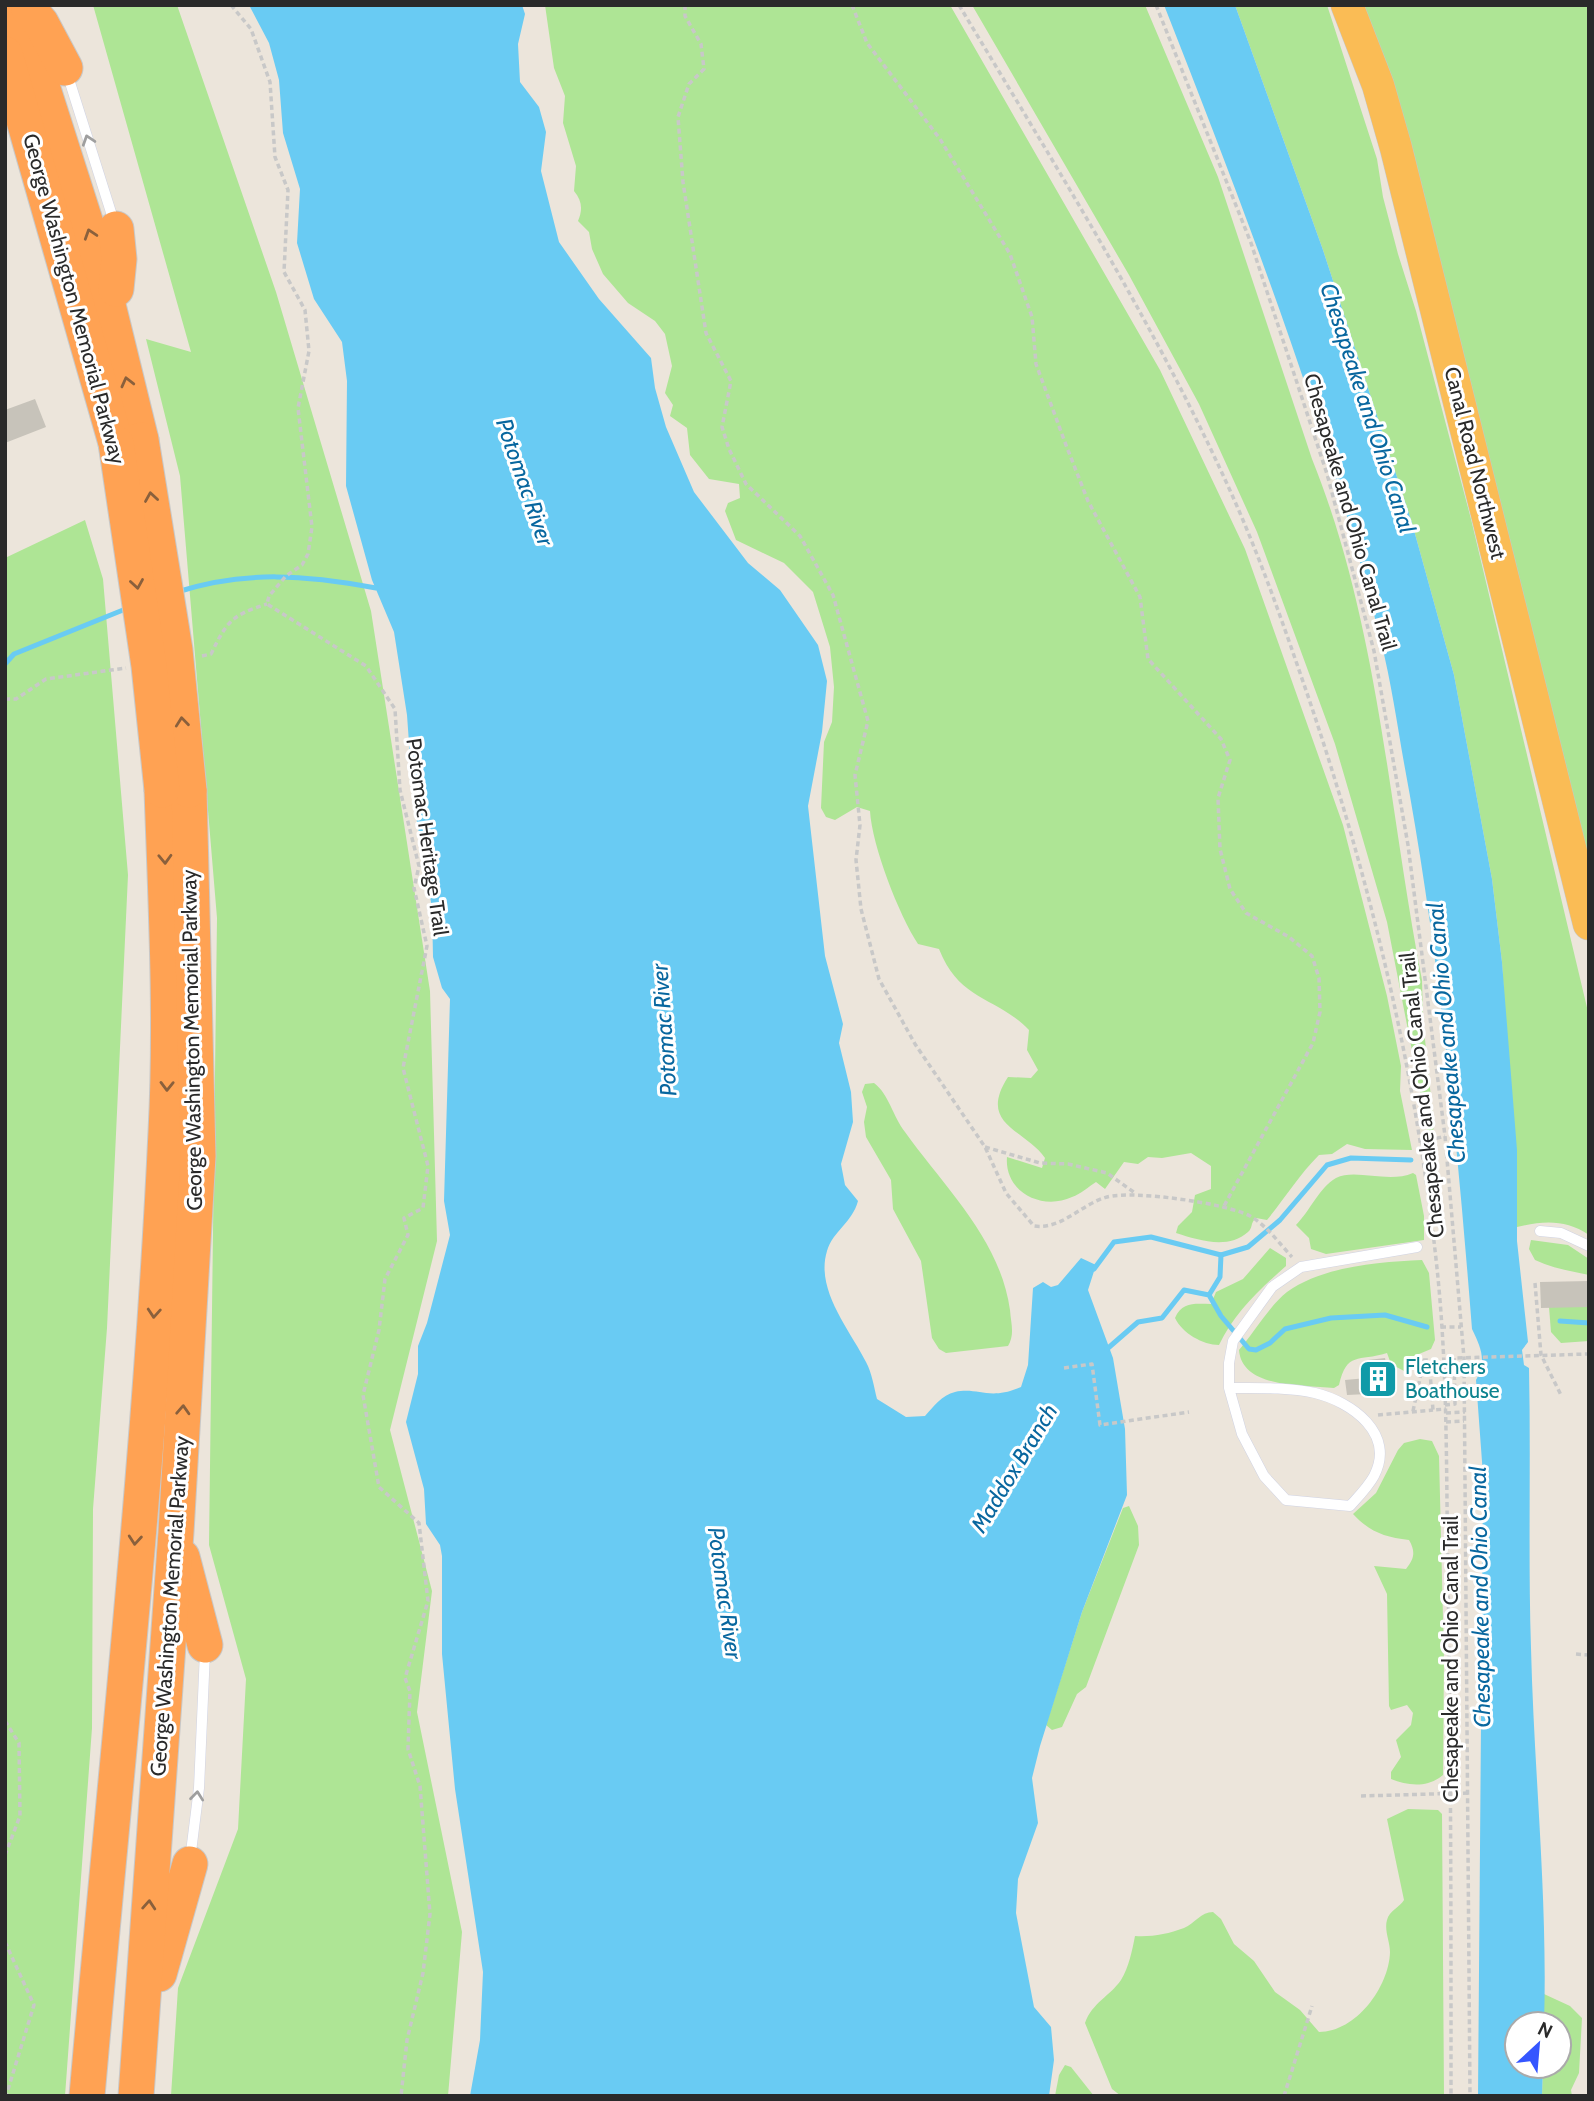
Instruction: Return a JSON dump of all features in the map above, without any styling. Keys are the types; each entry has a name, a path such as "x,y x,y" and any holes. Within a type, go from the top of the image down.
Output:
{"highway":[{"name":"George Washington Memorial Parkway","path":"12,5 36,67 95,252 113,324 129,442 175,650 176,790 198,1156 176,1532 136,2096"},
{"path":"26,5 41,23 65,68"},
{"name":"Canal Road Northwest","path":"1347,5 1375,76 1396,148 1589,924"},
{"name":"George Washington Memorial Parkway","path":"5,54 129,442"},
{"path":"113,324 119,259 116,229"},
{"name":"George Washington Memorial Parkway","path":"87,2096 153,1341 166,1130 168,957 176,790"},
{"path":"176,1532 205,1645"},
{"path":"141,2019 155,1987 190,1864"}],"lane":[{"path":"65,68 116,229"},
{"path":"1540,1231 1562,1233 1589,1245"},
{"path":"1229,1388 1315,1393 1344,1403 1362,1416 1375,1432 1380,1451 1374,1475 1350,1506 1286,1500 1264,1476 1242,1434 1229,1388 1229,1363 1233,1341 1272,1287 1301,1267 1417,1247"},
{"path":"190,1864 198,1788 205,1645"}],"path":[{"name":"Potomac Heritage Trail","path":"231,5 251,29 270,82 275,157 288,190 284,272 305,310 309,351 298,408 312,527 308,554 302,565 286,576 269,596 267,604 366,666 395,709 400,790 419,866 414,888 426,946 403,1068 428,1166 423,1209 404,1218 408,1235 385,1279 379,1330 363,1395 379,1488 419,1523 428,1601 405,1678 410,1691 408,1749 421,1786 430,1914 423,1973 407,2040 401,2096"},
{"path":"685,5 685,16 701,44 705,69 690,83 678,117 683,181 706,333 731,381 722,427 746,484 800,536 833,595 868,721 855,775 860,825 856,860 861,909 879,979 915,1044 985,1147 1006,1193 1034,1226 1044,1227 1066,1220 1084,1206 1108,1197 1136,1194 1224,1206 1254,1219 1301,1267"},
{"path":"852,5 867,43 940,139 1010,254 1032,317 1036,364 1066,445 1088,501 1140,597 1148,659 1221,739 1230,760 1217,798 1220,849 1230,888 1246,913 1289,937 1312,956 1319,978 1320,1012 1313,1043 1224,1206"},
{"path":"959,5 1067,185 1149,334 1228,486 1265,573 1360,860 1408,1061 1437,1262 1446,1409 1451,1792 1451,2096"},
{"name":"Chesapeake and Ohio Canal Trail","path":"1156,5 1251,243 1327,474 1352,562 1391,735 1427,979 1445,1136 1464,1357 1470,2096"},
{"path":"1420,1143 1445,1136"},
{"path":"985,1147 1040,1163 1068,1164 1107,1173 1136,1194"},
{"path":"1535,1283 1541,1355 1561,1395"},
{"path":"1441,1327 1461,1326"},
{"path":"1446,1409 1455,1404 1454,1358 1589,1354"},
{"path":"1413,1411 1424,1360 1429,1360 1433,1410"},
{"path":"1064,1368 1091,1364 1100,1424 1189,1412"},
{"path":"1362,1416 1446,1409 1465,1412"},
{"path":"1446,1422 1465,1421"},
{"path":"1576,1654 1589,1656"},
{"path":"5,1721 19,1743 20,1816 5,1855"},
{"path":"1361,1796 1468,1793"},
{"path":"5,1942 34,2005 6,2096"},
{"path":"1284,2096 1312,2006"}],"green space":[{"path":"93,5 177,5 276,292 371,611 430,991 437,1241 390,1430 432,1591 417,1712 462,1932 448,2096 171,2096 178,1988 238,1829 246,1679 209,1545 217,918 180,476 146,339 191,352"},
{"path":"545,5 950,5 1160,370 1245,549 1343,825 1387,996 1401,1066 1400,1091 1412,1150 1365,1149 1347,1144 1332,1154 1319,1155 1267,1220 1256,1218 1248,1232 1231,1241 1222,1242 1203,1241 1176,1233 1178,1226 1192,1212 1195,1195 1211,1189 1211,1166 1191,1153 1162,1158 1148,1157 1138,1164 1124,1162 1105,1189 1096,1182 1078,1194 1060,1201 1037,1200 1018,1189 1008,1169 1007,1157 1042,1168 1045,1158 1007,1125 998,1106 1000,1093 1008,1077 1031,1078 1038,1070 1027,1050 1029,1030 1004,1010 968,989 957,979 939,949 918,944 888,880 870,811 857,807 835,820 826,817 821,808 824,742 832,722 834,687 830,647 813,592 784,563 736,540 725,511 728,503 740,498 739,484 709,479 690,455 687,428 670,416 673,405 665,393 672,366 665,334 655,321 628,303 603,274 592,249 589,232 578,221 581,209 574,191 576,166 563,123 565,96 554,68"},
{"path":"972,5 1145,5 1218,177 1335,522 1353,586 1379,716 1422,980 1423,1020 1434,1127 1432,1133 1428,1133 1387,922 1335,744 1257,532 1199,404 1129,275"},
{"path":"1235,5 1327,5 1377,159 1383,197 1471,519 1589,1016 1589,1235 1571,1226 1554,1223 1517,1227 1502,962 1492,879 1454,675 1412,523 1323,250"},
{"path":"1360,5 1589,5 1589,881"},
{"path":"85,520 103,579 128,875 107,1328 93,1509 92,1728 65,2096 5,2096 5,558"},
{"path":"874,1083 883,1093 905,1132 969,1215 995,1260 1010,1310 1012,1333 1008,1346 946,1353 939,1349 932,1338 921,1261 893,1209 891,1180 866,1137 864,1122 867,1107 862,1092 865,1084"},
{"path":"1413,1173 1416,1175 1424,1216 1424,1240 1326,1254 1311,1249 1309,1238 1296,1225 1336,1178 1344,1175 1393,1177"},
{"path":"1531,1240 1568,1245 1589,1259 1589,1275 1535,1260 1529,1249"},
{"path":"1270,1248 1286,1258 1286,1266 1240,1312 1219,1345 1200,1340 1183,1329 1175,1318 1181,1309 1195,1304 1211,1304 1216,1292 1243,1279"},
{"path":"1422,1260 1429,1273 1435,1340 1431,1349 1419,1354 1404,1371 1391,1364 1387,1353 1361,1358 1350,1362 1339,1385 1334,1388 1277,1382 1251,1372 1243,1363 1239,1350 1275,1304 1301,1283 1352,1267"},
{"path":"1589,1304 1589,1341 1561,1343 1551,1332 1549,1307"},
{"path":"1420,1439 1432,1441 1439,1456 1444,1659 1443,1775 1424,1784 1391,1779 1391,1772 1401,1757 1396,1740 1411,1725 1413,1713 1407,1705 1391,1710 1389,1706 1387,1594 1374,1566 1406,1569 1412,1559 1413,1548 1409,1540 1378,1533 1353,1514 1376,1493 1404,1443"},
{"path":"1129,1506 1138,1526 1139,1545 1086,1687 1077,1694 1062,1727 1052,1730 1046,1725 1082,1612 1123,1508"},
{"path":"1408,1809 1438,1810 1442,1814 1444,2096 1121,2096 1112,2089 1085,2023 1088,2016 1121,1980 1135,1936 1178,1930 1209,1912 1221,1919 1234,1944 1254,1961 1275,1992 1300,2010 1319,2032 1333,2030 1357,2016 1377,1993 1384,1979 1390,1952 1387,1920 1404,1900 1387,1819"},
{"path":"1544,1994 1570,2006 1582,2018 1579,2073 1571,2090 1572,2096 1542,2096 1543,2080 1573,2080 1573,2010 1544,2010"},
{"path":"1065,2065 1071,2067 1094,2096 1055,2096 1059,2075"}],"water":[{"name":"Potomac River","path":"249,5 522,5 525,14 518,44 520,82 539,107 546,132 541,171 559,242 599,299 651,358 655,388 666,427 694,492 748,563 780,590 818,645 827,681 822,732 808,806 825,956 843,1024 839,1043 851,1092 853,1122 841,1164 845,1185 858,1201 827,1251 826,1280 836,1309 868,1366 877,1399 906,1417 925,1416 942,1399 955,1392 1001,1393 1021,1387 1028,1365 1033,1288 1043,1282 1051,1287 1058,1285 1081,1258 1096,1265 1088,1290 1113,1358 1125,1429 1127,1495 1082,1612 1040,1746 1032,1778 1038,1823 1018,1879 1016,1913 1034,2007 1051,2027 1054,2060 1049,2096 470,2096 480,2040 483,1972 455,1789 442,1654 442,1556 440,1545 426,1524 424,1489 406,1422 418,1374 418,1346 427,1323 450,1235 444,1201 450,999 442,988 433,957 432,908 413,799 407,715 394,632 372,580 346,486 347,381 342,342 314,299 297,243 300,189 283,133 279,80 269,43"},
{"name":"Chesapeake and Ohio Canal","path":"1164,5 1235,5 1323,250 1412,523 1454,675 1492,879 1502,962 1517,1150 1517,1241 1528,1342 1522,1350 1524,1365 1529,1368 1531,1648 1545,1977 1544,2010 1503,2010 1503,2080 1543,2080 1542,2096 1478,2096 1483,1475 1476,1380 1482,1360 1472,1329 1437,974 1416,833 1385,657 1360,560 1310,399 1225,162"}],"building":[{"path":"35,399 46,427 5,443 5,410"},
{"path":"1589,1281 1589,1307 1541,1308 1540,1282"},
{"name":"Fletchers Boathouse","path":"1385,1358 1391,1387 1387,1388 1388,1393 1347,1395 1345,1380 1367,1378 1365,1366 1368,1360"}],"waterway":[{"path":"177,592 227,580 276,577 326,580 376,588"},
{"path":"5,664 14,654 128,608"},
{"path":"1094,1269 1114,1242 1151,1237 1221,1255 1248,1247 1280,1220 1327,1165 1351,1158 1411,1160"},
{"path":"1209,1295 1220,1277 1221,1255"},
{"name":"Maddox Branch","path":"1107,1349 1138,1322 1162,1318 1184,1290 1209,1295 1221,1316 1249,1349 1256,1350 1270,1343 1285,1329 1331,1318 1385,1315 1427,1327"},
{"name":"Maddox Branch","path":"1560,1321 1589,1323"}],"place":[{"name":"Fletchers Boathouse","path":"1378,1379"}]}
